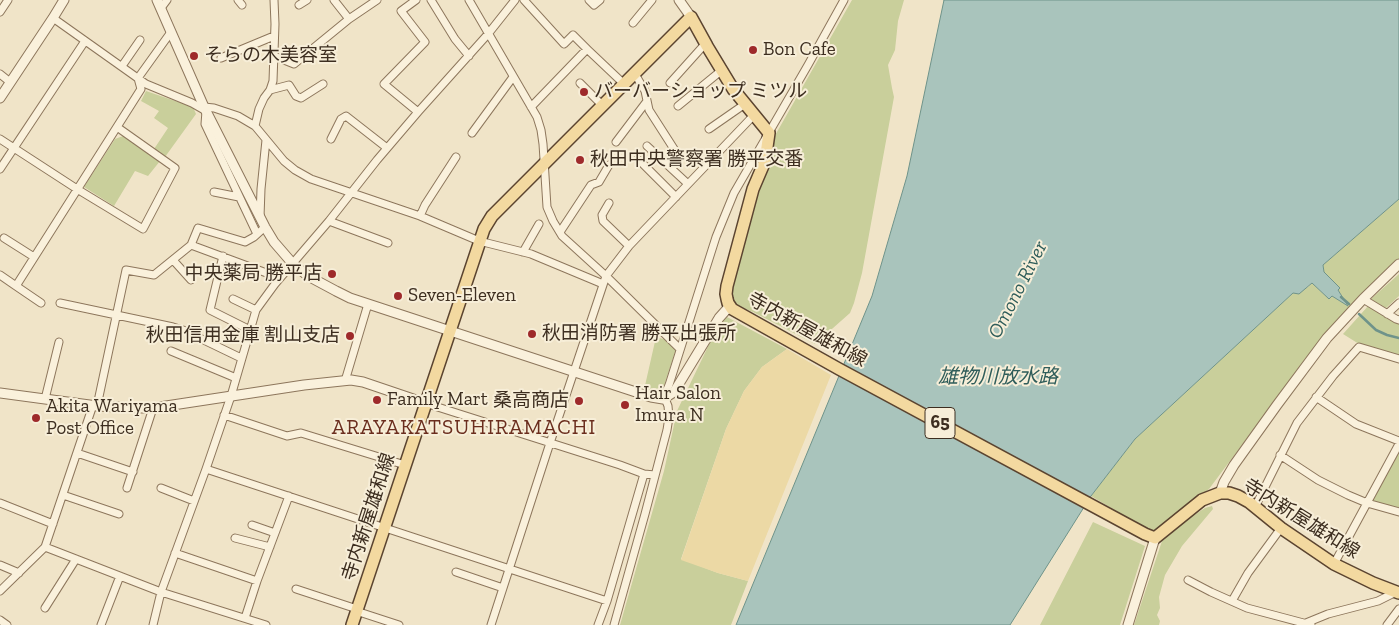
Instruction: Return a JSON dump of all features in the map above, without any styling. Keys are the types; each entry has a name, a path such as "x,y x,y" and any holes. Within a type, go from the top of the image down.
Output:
{"main road":[{"path":"691,17 733,89 769,133"},
{"name":"寺内新屋雄和線","path":"352,625 484,228 492,216 691,17"},
{"name":"寺内新屋雄和線","path":"769,133 765,161 753,190 727,286 726,294 733,309 1150,536 1202,500 1220,493 1238,496 1334,564 1397,593"}],"street":[{"path":"0,12 8,0"},
{"path":"0,98 64,0"},
{"path":"255,126 264,98 270,90 273,81 274,0"},
{"path":"299,6 307,0"},
{"path":"334,0 349,19"},
{"path":"274,56 294,64 349,19 377,0"},
{"path":"416,0 401,11 425,42 384,84 418,112"},
{"path":"431,0 455,39 469,56"},
{"path":"469,0 537,117 541,130 547,207 562,236 606,276 680,349"},
{"path":"153,625 161,592 224,416 256,310 264,297 352,193 387,148 516,0"},
{"path":"524,0 564,44 573,35 624,84"},
{"path":"589,0 594,5 600,0"},
{"path":"633,23 652,0"},
{"path":"679,0 691,17"},
{"path":"663,398 716,237 734,193 844,0"},
{"path":"164,2 171,32 205,109 260,218 274,242 292,264 308,276 336,291 368,304 651,397 663,398 674,392 719,318 727,309 733,309"},
{"path":"53,18 155,88 205,109 214,108 238,116 255,126 284,161 294,170 311,179 420,216 479,241 523,252 603,284"},
{"path":"138,78 171,32"},
{"path":"221,58 274,36"},
{"path":"122,66 140,40"},
{"path":"0,169 85,41"},
{"path":"670,83 706,44"},
{"path":"531,107 587,49"},
{"path":"678,106 722,70"},
{"path":"0,74 10,82"},
{"path":"635,74 645,91 649,110 674,149"},
{"path":"472,133 513,77"},
{"path":"16,286 142,89 138,78"},
{"path":"580,83 603,106"},
{"path":"270,90 289,85 296,96 301,98 323,84"},
{"path":"616,142 647,101"},
{"path":"710,129 745,104"},
{"path":"205,109 205,124 256,234"},
{"path":"491,625 606,276 629,246 754,115"},
{"path":"331,139 341,119 346,116 387,148"},
{"path":"0,139 77,189 144,229 175,168 117,127"},
{"path":"260,218 266,140"},
{"path":"647,146 688,184"},
{"path":"420,216 456,157"},
{"path":"638,159 676,197"},
{"path":"560,232 591,186 599,182 609,165"},
{"path":"214,192 239,197"},
{"path":"609,203 602,215 603,221 629,246"},
{"path":"329,220 388,243"},
{"path":"523,252 539,224"},
{"path":"0,591 45,547 95,406 126,270 154,275 191,245 198,228 245,242 265,227"},
{"path":"4,238 34,257"},
{"path":"191,245 280,278"},
{"path":"223,256 210,310 250,330"},
{"path":"173,260 191,280"},
{"path":"1220,493 1234,465 1327,338 1399,264"},
{"path":"0,275 41,303"},
{"path":"233,299 256,310"},
{"path":"1363,299 1399,320"},
{"path":"60,303 183,330 239,357"},
{"path":"1387,314 1399,303"},
{"path":"345,381 368,304"},
{"path":"45,399 59,342"},
{"path":"1255,507 1297,423 1316,397 1360,347 1399,359"},
{"path":"171,351 236,378"},
{"path":"3,393 95,406 153,408 304,385 345,381 363,382 644,474 655,475"},
{"path":"1316,397 1356,424 1399,443 1334,564"},
{"path":"614,625 669,417 668,406 663,398"},
{"path":"127,488 153,408"},
{"path":"224,416 287,436 301,433 405,464"},
{"path":"77,453 133,472"},
{"path":"1280,455 1318,480 1348,496 1399,512"},
{"path":"206,469 607,601"},
{"path":"598,625 607,601 644,474"},
{"path":"161,488 194,501"},
{"path":"63,495 119,514"},
{"path":"245,618 289,496"},
{"path":"0,503 53,524"},
{"path":"252,525 275,533"},
{"path":"1232,602 1248,573 1282,528"},
{"path":"1128,625 1150,536"},
{"path":"235,538 270,547"},
{"path":"45,547 161,592 264,625"},
{"path":"175,553 257,581"},
{"path":"45,608 76,559"},
{"path":"0,565 19,573"},
{"path":"456,572 503,588"},
{"path":"101,625 120,576"},
{"path":"1188,580 1247,608 1308,624 1328,614 1378,601 1397,593"},
{"path":"296,589 398,625"},
{"path":"1387,625 1399,609"},
{"path":"0,620 6,625"}],"green space":[{"path":"852,0 904,0 898,21 895,50 888,65 894,97 862,273 854,303 850,313 815,344 753,312 735,305 731,297 757,189 773,158 773,139"},
{"path":"146,91 193,107 196,114 165,157 154,149 168,128 154,118 159,111 141,101"},
{"path":"123,136 160,161 148,176 135,171 114,206 84,187 115,139"},
{"path":"1399,199 1399,260 1325,334 1209,489 1155,532 1148,530 1091,496 1135,439 1293,293 1308,287 1312,283 1329,299 1332,296 1347,305 1338,290 1340,288 1324,272 1323,265"},
{"path":"1399,274 1399,296 1386,308 1371,299"},
{"path":"1369,305 1399,323 1399,355 1359,344 1343,334"},
{"path":"727,317 787,349 762,367 744,391 726,429 681,559 718,573 748,581 731,625 620,625 664,471 677,411 716,330"},
{"path":"656,337 667,340 676,349 664,386 658,393 644,390"},
{"path":"1399,453 1399,509 1372,501"},
{"path":"1212,506 1213,509 1182,546 1165,575 1159,597 1160,608 1157,615 1160,621 1159,625 1134,625 1162,541 1188,519 1205,508"},
{"path":"1093,522 1145,546 1120,625 1040,625"}],"sand":[{"path":"787,349 831,375 748,581 681,560 726,429 744,391 762,367"}],"water":[{"path":"944,0 1399,0 1399,199 1323,265 1324,272 1340,288 1338,290 1348,306 1332,296 1329,299 1312,283 1299,294 1293,293 1135,439 1091,496 1010,625 736,625 872,296 907,176"}],"waterway":[{"path":"1341,297 1349,304"},
{"path":"1359,314 1376,330 1399,338"}],"place":[{"name":"Bon Cafe","path":"753,50"},
{"name":"そらの木美容室","path":"194,56"},
{"name":"バーバーショップ ミツル","path":"584,92"},
{"name":"秋田中央警察署 勝平交番","path":"580,160"},
{"name":"中央薬局 勝平店","path":"332,274"},
{"name":"Seven-Eleven","path":"398,296"},
{"name":"秋田消防署 勝平出張所","path":"532,334"},
{"name":"秋田信用金庫 割山支店","path":"350,336"},
{"name":"Family Mart","path":"377,400"},
{"name":"桑高商店","path":"579,401"},
{"name":"Hair Salon Imura N","path":"625,405"},
{"name":"Akita Wariyama Post Office","path":"36,418"}],"district":[{"name":"ARAYAKATSUHIRAMACHI","path":"464,428"}],"water label":[{"name":"Omono River","path":"1018,290"},
{"name":"雄物川放水路","path":"998,377"}]}
